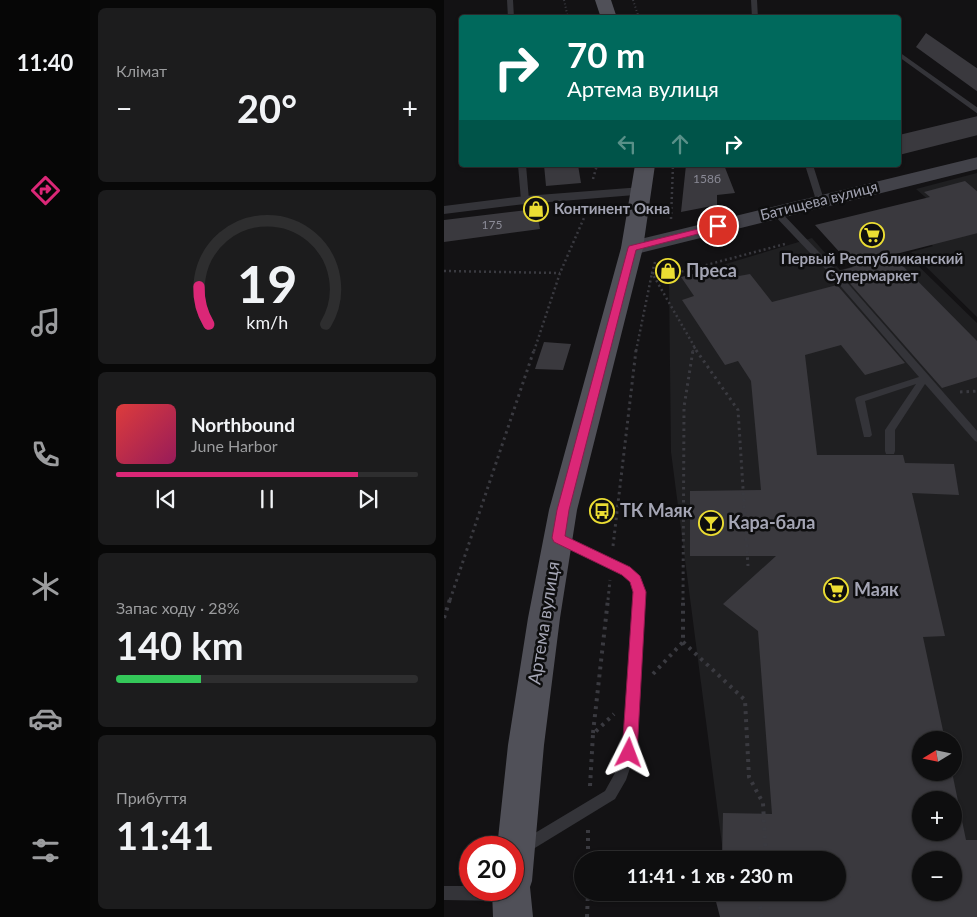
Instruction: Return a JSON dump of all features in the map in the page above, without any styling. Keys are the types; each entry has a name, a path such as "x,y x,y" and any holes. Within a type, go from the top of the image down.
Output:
{"main road":[{"path":"603,0 608,15"},
{"name":"Артема вулиця","path":"518,836 526,745 544,618 563,510 632,248 645,167"}],"street":[{"name":"Батищева вулиця","path":"632,248 820,200 977,163"},
{"path":"444,210 594,193 642,191"}],"lane":[{"path":"510,0 511,15"},
{"path":"754,0 755,15"},
{"path":"901,55 977,112"},
{"path":"522,167 525,200"},
{"path":"810,167 820,200"},
{"path":"776,212 925,378 977,439"},
{"path":"867,435 860,399 925,378"},
{"path":"890,451 890,430 925,378"},
{"path":"524,875 588,808 610,795 622,776 629,753 640,592 636,580 626,571 558,538"},
{"path":"444,893 459,892"}],"path":[{"path":"564,0 567,15"},
{"path":"633,0 639,15"},
{"path":"444,618 560,273 594,193 593,177 596,167"},
{"path":"588,851 588,808 593,734 633,364 660,241 671,222 673,167"},
{"path":"652,273 665,276 802,240"},
{"path":"444,271 560,273"},
{"path":"652,273 694,346 738,410 748,566"},
{"path":"593,734 684,642 684,407 694,346"},
{"path":"684,642 745,700 749,777 763,803 766,851"},
{"path":"587,917 588,901"},
{"path":"761,901 760,906 762,917"}],"shaded area":[{"path":"977,173 977,317 911,252 933,246 907,220 941,211 916,189"},
{"name":"Маяк","path":"812,238 840,270 905,253 977,323 977,917 846,893 846,851 723,851 671,452 669,281"}],"building":[{"path":"926,33 978,69 978,92 916,47"},
{"path":"978,116 978,135 901,154 901,135"},
{"path":"544,167 578,167 581,183 546,186"},
{"path":"686,167 725,167 735,193 717,195 717,205 681,212"},
{"path":"965,181 978,192 978,233 892,255 978,342 978,377 942,388 839,271 853,267 815,225 930,197 924,192"},
{"path":"536,209 540,229 444,242 444,220"},
{"name":"Маяк","path":"730,265 739,276 750,274 772,302 837,285 905,363 865,375 841,345 805,355 817,455 903,455 905,463 954,464 959,495 912,493 945,636 923,637 943,731 912,731 912,781 954,781 956,791 912,791 912,841 962,841 962,821 966,840 978,840 978,917 720,917 716,901 846,901 846,851 722,851 723,813 772,814 758,631 723,604 776,556 690,556 690,491 761,490 751,381 738,361 725,365 682,300 694,296 681,277"},
{"path":"544,342 571,344 563,370 535,369"}],"place":[{"name":"Континент Окна","path":"536,209"},
{"name":"Первый Республиканский Супермаркет","path":"872,235"},
{"name":"Преса","path":"668,271"},
{"name":"ТК Маяк","path":"602,511"},
{"name":"Кара-бала","path":"711,523"},
{"name":"Маяк","path":"836,590"}],"route":[{"path":"629,753 640,592 636,580 626,571 558,538 563,510 632,248 718,226"}]}
